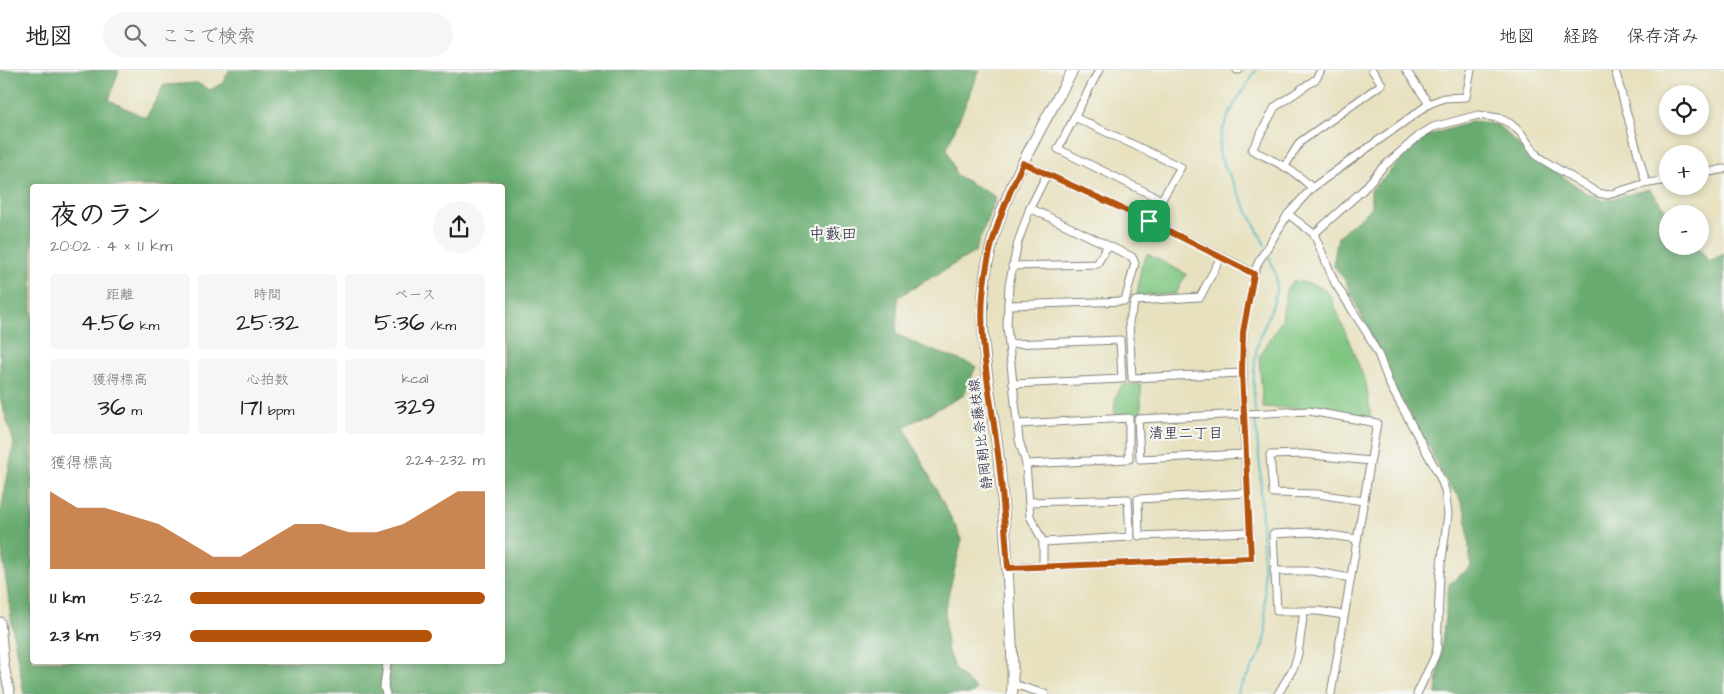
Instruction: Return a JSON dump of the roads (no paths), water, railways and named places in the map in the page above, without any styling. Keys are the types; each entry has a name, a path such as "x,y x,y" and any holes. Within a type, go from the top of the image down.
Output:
{"main road":[{"name":"静岡朝比奈藤枝線","path":"1012,689 1008,568 998,455 984,351 983,306 985,277 1000,215 1023,163 1073,70"}],"street":[{"path":"1099,70 1058,149 1162,200"},
{"path":"1312,188 1302,177 1285,166 1252,150 1275,107 1316,79 1321,70"},
{"path":"1285,166 1300,142 1382,84 1372,70"},
{"path":"1406,70 1429,104"},
{"path":"1008,568 1251,558 1243,413 1243,332 1254,274 1259,261 1278,227 1312,188 1429,104 1444,98 1466,97 1471,70"},
{"path":"1614,70 1646,183"},
{"path":"1314,234 1363,190 1382,168 1420,134 1433,126 1478,115 1499,118 1511,124 1521,133 1538,157 1598,193 1608,195 1646,183 1659,181"},
{"path":"1074,117 1181,167 1149,221"},
{"path":"1023,163 1149,221 1254,274"},
{"path":"1709,172 1724,169"},
{"path":"1043,567 1044,542 1030,516 1026,464 1019,440 1007,326 1009,285 1018,242 1030,208 1046,174"},
{"path":"1008,305 1125,300 1135,263 1132,258 1030,208"},
{"path":"1288,214 1314,234 1335,283 1367,333 1379,356 1389,383 1439,475 1445,490 1448,514 1440,573 1437,649 1417,694"},
{"path":"1012,266 1097,264 1107,247"},
{"path":"1221,257 1200,297 1135,301 1129,321 1132,378 1242,373"},
{"path":"1009,344 1120,340 1122,379 1014,384"},
{"path":"1245,454 1140,459 1138,418 1308,411 1377,423 1331,694"},
{"path":"1018,424 1129,418 1129,459 1026,464"},
{"path":"1363,501 1318,494 1273,493 1270,455 1303,454 1370,461"},
{"path":"1247,493 1138,499 1139,536 1250,532"},
{"path":"1029,502 1128,499 1130,538 1044,542"},
{"path":"1344,615 1277,610 1273,534 1311,532 1357,539"},
{"path":"1274,571 1312,571 1350,578"},
{"path":"1278,694 1296,660 1304,611"},
{"path":"0,622 4,666 10,694"},
{"path":"386,694 384,687 387,664"},
{"path":"1012,689 1045,694"}],"waterway":[{"path":"1256,70 1226,121 1222,132 1219,155 1265,245"},
{"path":"1255,412 1254,379 1257,347 1273,304 1277,286 1275,271 1267,252"},
{"path":"1237,694 1258,658 1266,635 1260,467 1255,417"}],"district":[{"name":"中藪田","path":"833,234"},
{"name":"清里二丁目","path":"1186,433"}]}
